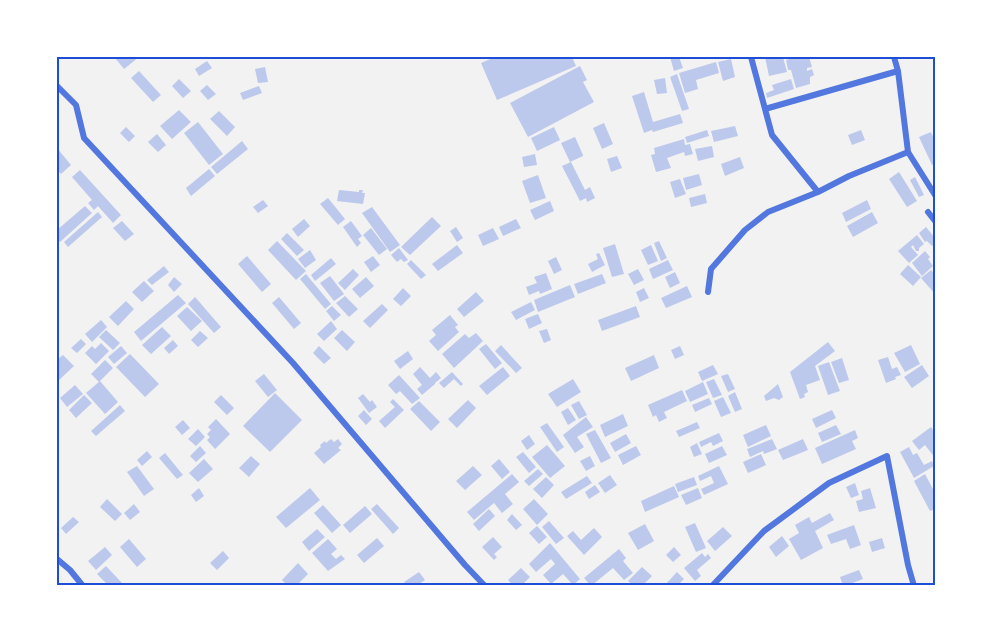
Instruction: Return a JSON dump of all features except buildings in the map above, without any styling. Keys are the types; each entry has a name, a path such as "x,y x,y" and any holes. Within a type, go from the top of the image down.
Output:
{"street":[{"path":"751,57 772,135 818,192"},
{"path":"894,57 898,71 908,152 935,195"},
{"path":"765,109 898,71"},
{"path":"57,86 76,105 84,138 293,363 485,586"},
{"path":"708,292 711,269 745,230 768,212 908,152"},
{"path":"928,213 935,221"},
{"path":"712,586 773,524 829,483 887,456 914,586"},
{"path":"57,559 83,586"}]}
